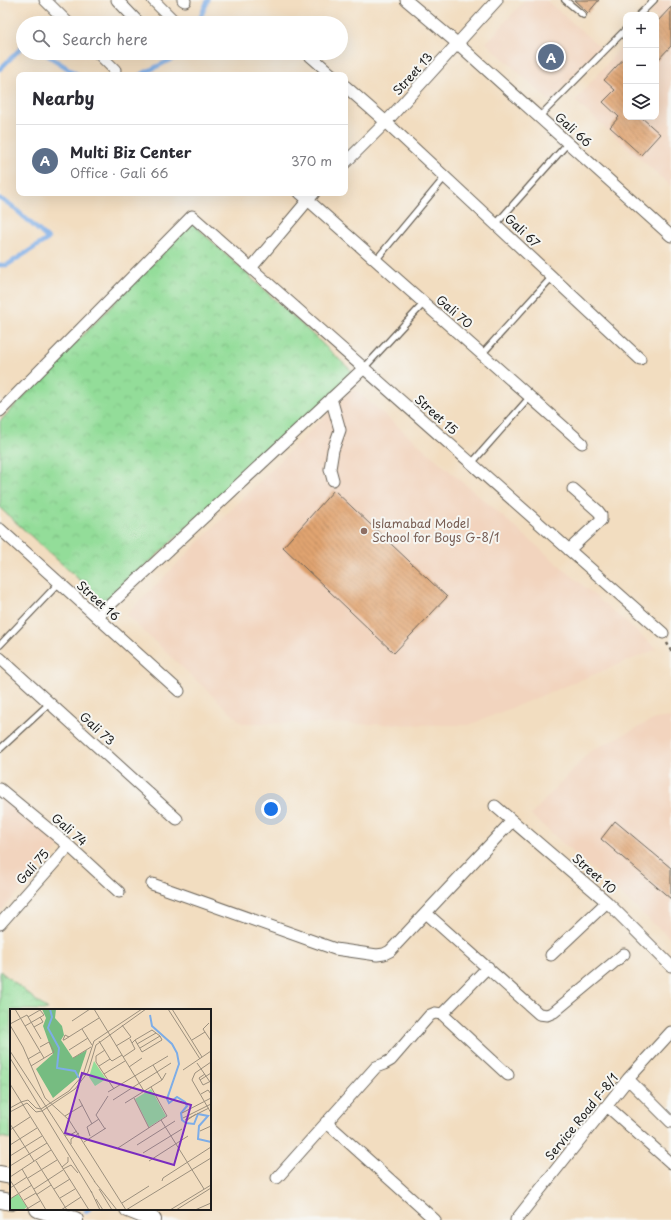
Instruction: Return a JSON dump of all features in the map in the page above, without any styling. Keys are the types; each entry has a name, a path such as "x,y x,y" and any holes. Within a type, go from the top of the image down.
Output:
{"street":[{"path":"45,0 61,16"},
{"path":"116,0 132,16"},
{"path":"152,0 169,16"},
{"name":"Gali 66","path":"406,0 458,44 671,236"},
{"name":"Street 13","path":"348,160 386,122 497,0"},
{"path":"105,60 115,70"},
{"path":"316,60 329,72"},
{"name":"Gali 67","path":"348,89 386,122 640,359"},
{"path":"251,268 306,196"},
{"name":"Gali 70","path":"308,196 376,260 582,443"},
{"name":"Street 15","path":"0,411 192,216 663,633"},
{"path":"97,617 364,368"},
{"path":"331,398 340,430 330,469 333,480"},
{"path":"569,550 601,520 601,515 598,511 573,489"},
{"name":"Street 16","path":"0,529 179,691"},
{"name":"Gali 73","path":"0,658 177,819"},
{"name":"Gali 74","path":"0,789 69,846 119,892"},
{"name":"Street 10","path":"495,806 606,902 671,966"},
{"path":"152,884 335,949 377,956 390,951 512,821"},
{"name":"Gali 75","path":"0,924 69,846"},
{"path":"551,955 606,902"},
{"path":"426,913 539,1014 547,1015 554,1012 624,954"},
{"path":"442,1014 488,967"},
{"path":"277,1178 376,1067 391,1060 430,1015 435,1013 442,1014 508,1075"},
{"name":"Service Road F-8/1","path":"516,1220 628,1079 671,1032"},
{"path":"628,1079 671,1122"},
{"path":"607,1106 671,1163"},
{"path":"326,1122 435,1220"},
{"path":"0,1174 10,1176"},
{"path":"0,1200 10,1202"},
{"path":"41,1210 75,1220"},
{"path":"130,1210 153,1220"}],"lane":[{"path":"565,0 583,15"},
{"path":"642,12 654,0"},
{"path":"539,117 623,32"},
{"path":"496,224 568,143"},
{"path":"376,260 445,177"},
{"path":"482,354 552,277"},
{"path":"364,368 424,303"},
{"path":"471,464 530,397"},
{"path":"0,645 59,583"},
{"path":"0,749 50,703"}],"shaded area":[{"path":"525,0 546,0 600,47 551,102 486,43"},
{"path":"661,0 671,0 671,186 575,101 623,45 623,120 659,120 659,12 651,12"},
{"name":"Islamabad Model School for Boys G-8/1","path":"353,388 657,649 469,725 242,723 126,615"},
{"path":"671,717 671,939 531,815 589,752 655,719"},
{"path":"0,790 61,845 0,913"}],"green space":[{"path":"192,223 354,373 105,603 0,508 0,421"},
{"path":"0,971 47,1009 10,1009 10,1139 0,1137"}],"building":[{"path":"574,0 599,0 588,13"},
{"path":"671,7 671,46 659,59 659,48 659,20"},
{"path":"623,59 623,120 644,120 660,134 641,155 610,127 619,117 603,102 615,90 604,80"},
{"name":"Islamabad Model School for Boys G-8/1","path":"334,490 447,597 394,653 283,547"},
{"path":"615,821 671,868 671,899 601,839"}],"waterway":[{"path":"201,16 208,0"},
{"path":"0,69 16,53"},
{"path":"55,60 73,72"},
{"path":"146,72 170,60"},
{"path":"0,199 11,205 48,239 7,265 0,265"}],"place":[{"name":"Multi Biz Center","path":"551,57"},
{"name":"Islamabad Model School for Boys G-8/1","path":"364,531"}]}
